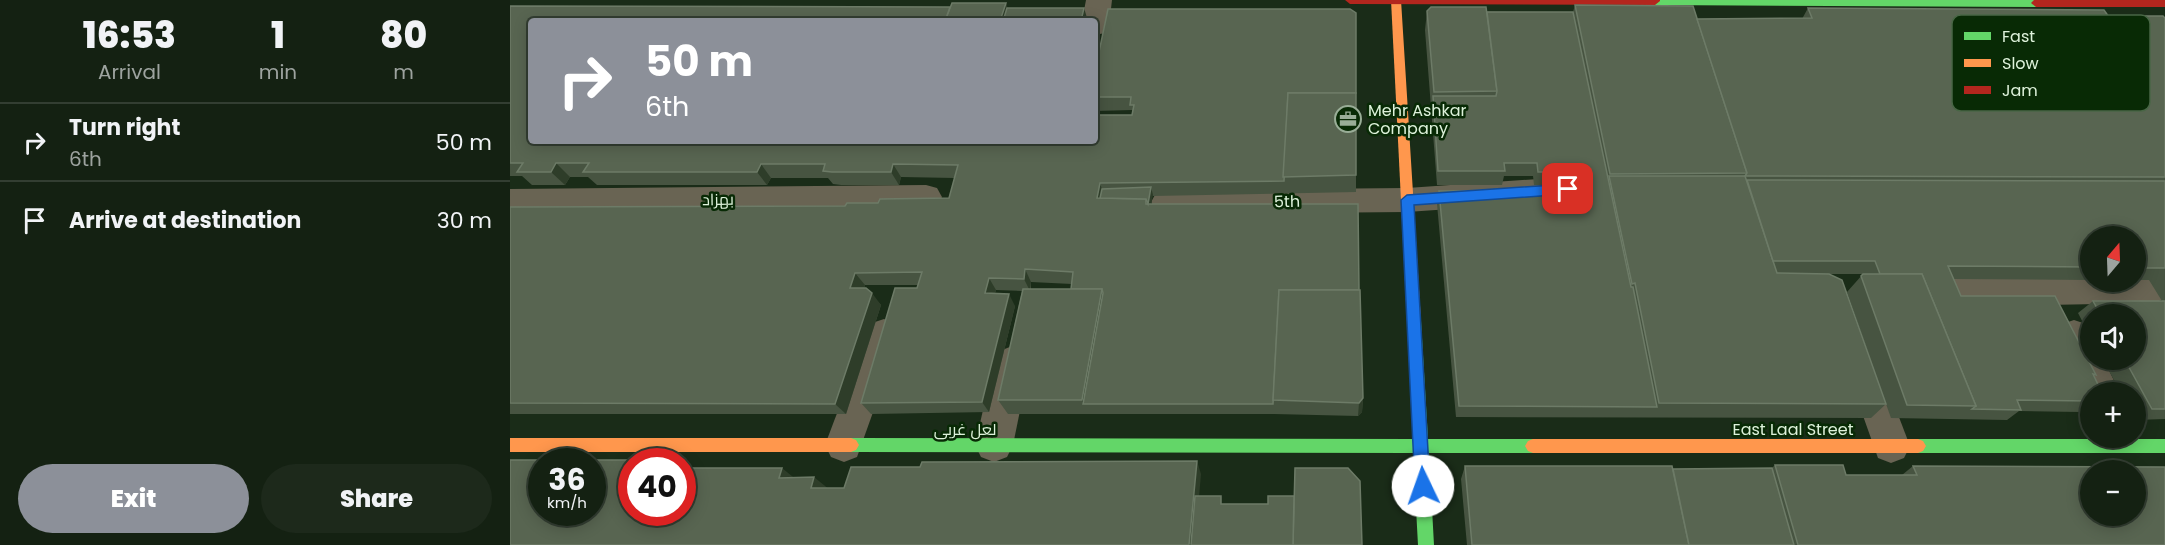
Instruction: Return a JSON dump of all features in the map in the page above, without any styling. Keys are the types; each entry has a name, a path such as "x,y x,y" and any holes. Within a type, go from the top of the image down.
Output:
{"street":[{"path":"1096,18 1099,0"},
{"path":"1350,0 2165,3"},
{"path":"1396,0 1426,545"},
{"name":"5th","path":"1167,202 1407,200 1568,189"},
{"name":"بهزاد","path":"510,201 926,197"},
{"path":"1948,293 2153,289"},
{"path":"2053,292 2098,382"},
{"path":"844,445 894,307"},
{"path":"994,445 1018,330"},
{"path":"1852,334 1891,446"},
{"name":"East Laal Street","path":"1420,446 1891,446 2080,443"},
{"name":"East Laal Street","path":"2146,444 2165,446"},
{"name":"لعل غربی","path":"510,445 1420,446"}],"building":[{"path":"952,3 1006,3 1001,18 946,18"},
{"path":"1575,5 1693,6 1747,173 1610,174"},
{"path":"510,6 950,7 946,18 528,18 528,144 1098,144 1098,115 1132,115 1134,105 1130,105 1131,97 1098,97 1098,57 1108,9 1350,9 1356,13 1356,93 1288,93 1284,181 1100,183 1097,198 1146,199 1146,204 1358,204 1359,290 1279,290 1273,404 1083,404 1102,289 1071,289 1073,272 1025,269 1024,279 989,278 985,293 1009,294 982,402 861,403 895,288 917,288 922,272 855,273 850,288 866,288 872,293 835,404 510,403 510,207 845,206 847,203 878,203 880,199 949,198 958,165 893,164 891,172 823,171 825,164 761,164 757,172 583,172 589,163 556,163 551,172 517,172 523,163 510,163"},
{"path":"1431,7 1486,7 1497,91 1434,92 1427,11"},
{"path":"1007,8 1084,8 1082,18 1004,18"},
{"path":"1808,8 2104,10 2108,15 1952,15 1952,111 2150,111 2150,16 2163,16 2165,18 2165,177 1745,176 1747,173 1697,19 1812,18"},
{"path":"1487,12 1573,12 1657,407 1459,406 1439,191 1575,190 1572,172 1538,172 1537,163 1504,163 1505,171 1438,171 1433,96 1496,96"},
{"path":"1288,93 1356,93 1356,175 1283,177"},
{"path":"1609,176 1745,176 1777,273 1829,274 1842,280 1886,404 1659,403 1635,283 1632,284"},
{"path":"1747,180 2165,181 2165,268 2146,268 2146,226 2080,226 2080,267 1948,266 1961,296 2055,296 2080,344 2080,370 2093,370 2096,375 2093,374 2097,382 2080,382 2080,401 2017,400 2021,410 1972,409 1976,406 1922,274 1880,274 1875,261 1773,261"},
{"path":"1151,187 1148,204 1146,199 1100,198 1102,189"},
{"path":"1863,274 1922,274 1976,406 1907,405 1861,276"},
{"path":"1023,289 1102,289 1082,400 998,400"},
{"path":"1279,290 1360,290 1363,398 1359,403 1273,400"},
{"path":"2093,301 2165,301 2165,409 2152,409 2146,398 2146,382 2137,382 2131,370 2146,370 2146,304 2095,304"},
{"path":"510,460 528,460 528,526 606,526 606,460 618,460 618,526 696,526 696,468 782,468 779,478 814,477 811,488 844,488 851,467 920,467 922,462 1197,461 1189,545 510,545"},
{"path":"1775,465 1843,465 1846,475 1917,475 1913,466 2080,467 2080,526 2146,526 2146,467 2165,467 2165,545 1798,545"},
{"path":"1465,466 1672,466 1689,545 1472,545"},
{"path":"1295,468 1348,468 1360,481 1362,545 1293,545"},
{"path":"1772,468 1794,545 1689,545 1673,469"},
{"path":"1195,496 1221,496 1221,504 1268,504 1268,496 1294,496 1293,545 1191,545"}],"traffic: fast":[{"path":"1655,1 2036,3"},
{"path":"1414,321 1426,545"},
{"path":"851,445 1533,446"},
{"path":"1918,446 2165,446"}],"traffic: slow":[{"path":"1396,0 1414,321"},
{"path":"510,445 851,445"},
{"path":"1533,446 1918,446"}],"traffic: jam":[{"path":"1350,0 1655,1"},
{"path":"2036,3 2165,3"}],"place":[{"name":"Mehr Ashkar Company","path":"1348,119"}],"route":[{"path":"1423,486 1407,200 1568,189"}]}
